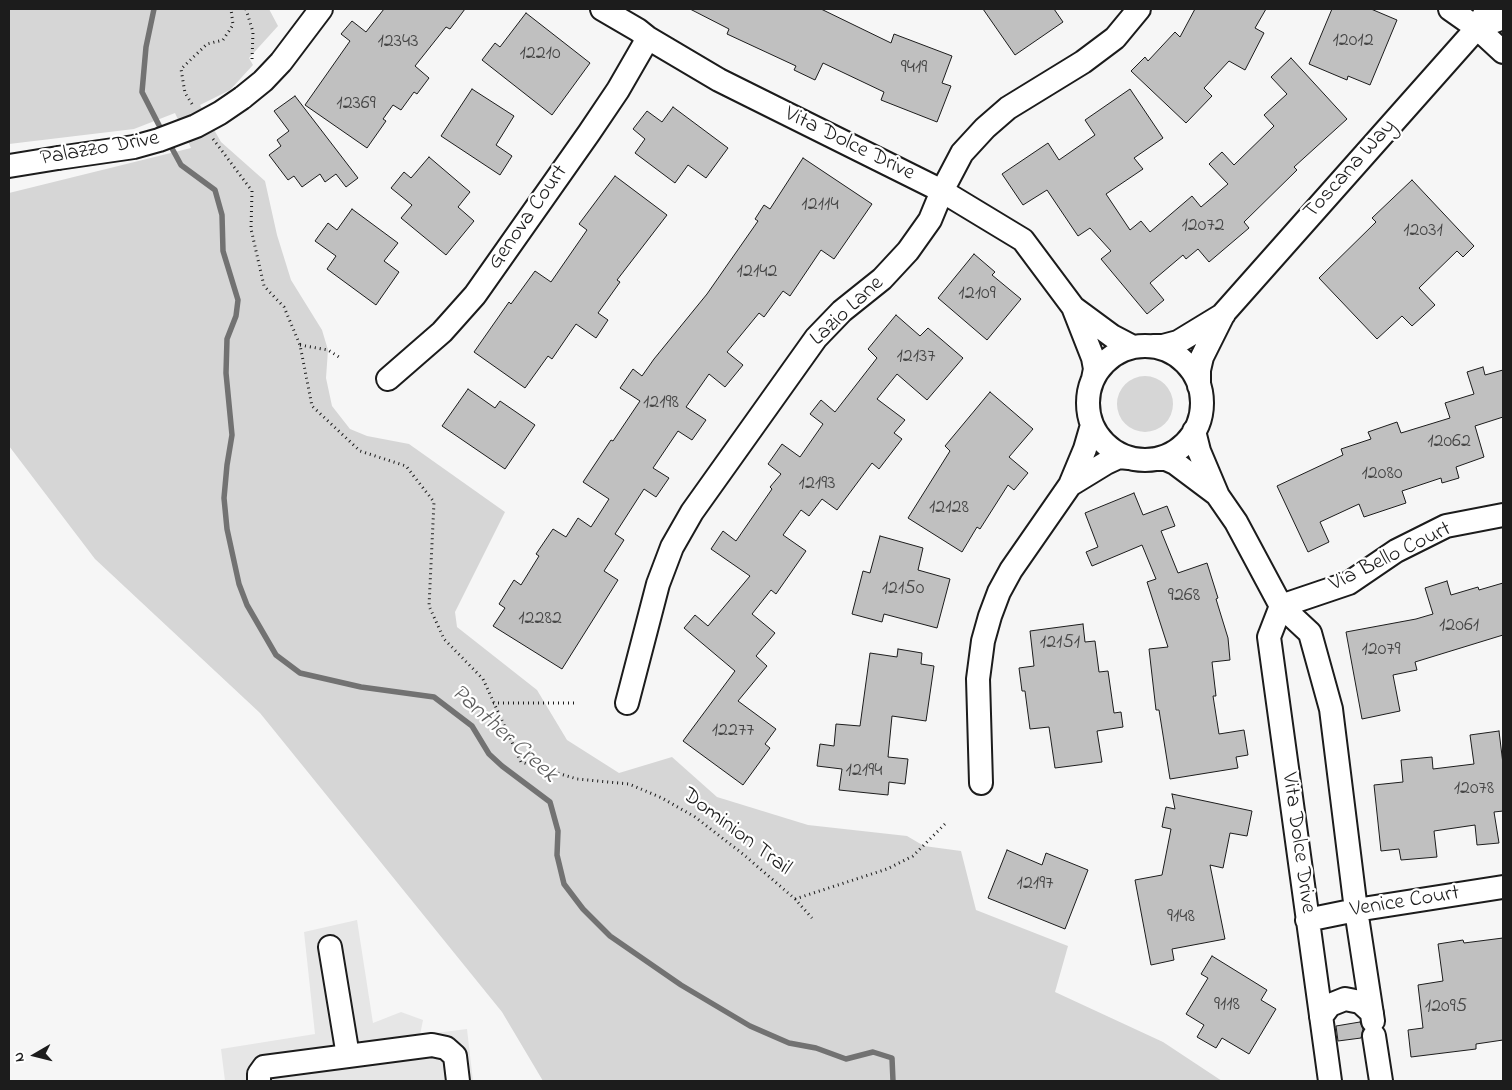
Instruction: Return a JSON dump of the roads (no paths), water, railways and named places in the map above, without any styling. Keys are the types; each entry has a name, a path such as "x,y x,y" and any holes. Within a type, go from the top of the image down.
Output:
{"street":[{"name":"Palazzo Drive","path":"9,166 134,147 196,126 242,98 262,81 281,62 321,9"},
{"name":"Vita Dolce Drive","path":"602,9 719,80 942,192 1023,240 1073,307 1093,358 1095,369 1093,379"},
{"name":"Lazio Lane","path":"627,703 662,572 672,547 685,523 816,338 842,311 882,279 908,251 930,220 962,153 985,128 1008,108 1083,62 1115,38 1139,9"},
{"path":"1450,9 1482,18 1503,52"},
{"name":"Toscana Way","path":"1199,386 1199,370 1202,357 1224,313 1482,18 1503,18"},
{"name":"Genova Court","path":"388,379 442,332 475,295 586,138 648,38"},
{"name":"Vita Dolce Drive","path":"1073,307 1112,336 1143,346"},
{"name":"Toscana Way","path":"1143,346 1163,346 1178,342 1224,313"},
{"path":"1130,458 1113,451 1104,444 1092,425 1088,398 1089,387 1098,370 1115,354 1143,346 1175,354 1190,367 1199,386 1201,396 1200,416 1188,440 1169,455 1156,459"},
{"path":"981,783 978,679 983,641 990,616 999,592 1011,570 1070,485 1085,450 1092,425"},
{"path":"1194,431 1199,451 1218,496 1236,522 1281,606 1310,633 1331,709 1356,910 1382,1081"},
{"path":"1070,485 1106,463 1119,458 1166,459 1175,463 1218,496"},
{"name":"Via Bello Court","path":"1281,606 1349,583 1396,551 1446,526 1503,516"},
{"name":"Vita Dolce Drive","path":"1281,606 1269,637 1330,1081"},
{"name":"Venice Court","path":"1307,920 1356,910 1503,887"},
{"path":"330,946 348,1056"},
{"path":"1321,1017 1330,1005 1345,999 1360,1002 1373,1023"},
{"path":"259,1081 259,1074 264,1067 432,1045 446,1048 455,1056 458,1081"}],"waterway":[{"name":"Panther Creek","path":"154,9 146,47 142,92 163,133"},
{"name":"Panther Creek","path":"168,141 181,165 215,190 222,215 223,251 238,300 236,316 227,339 226,373 232,435 224,498 227,529 239,584 247,605 276,655 300,673 361,687 434,697 472,726 489,754 502,766 550,802 558,831 557,855 564,884 583,909 610,936 681,985 750,1026 789,1043 816,1048 846,1059 873,1052 892,1058 893,1081"}]}
